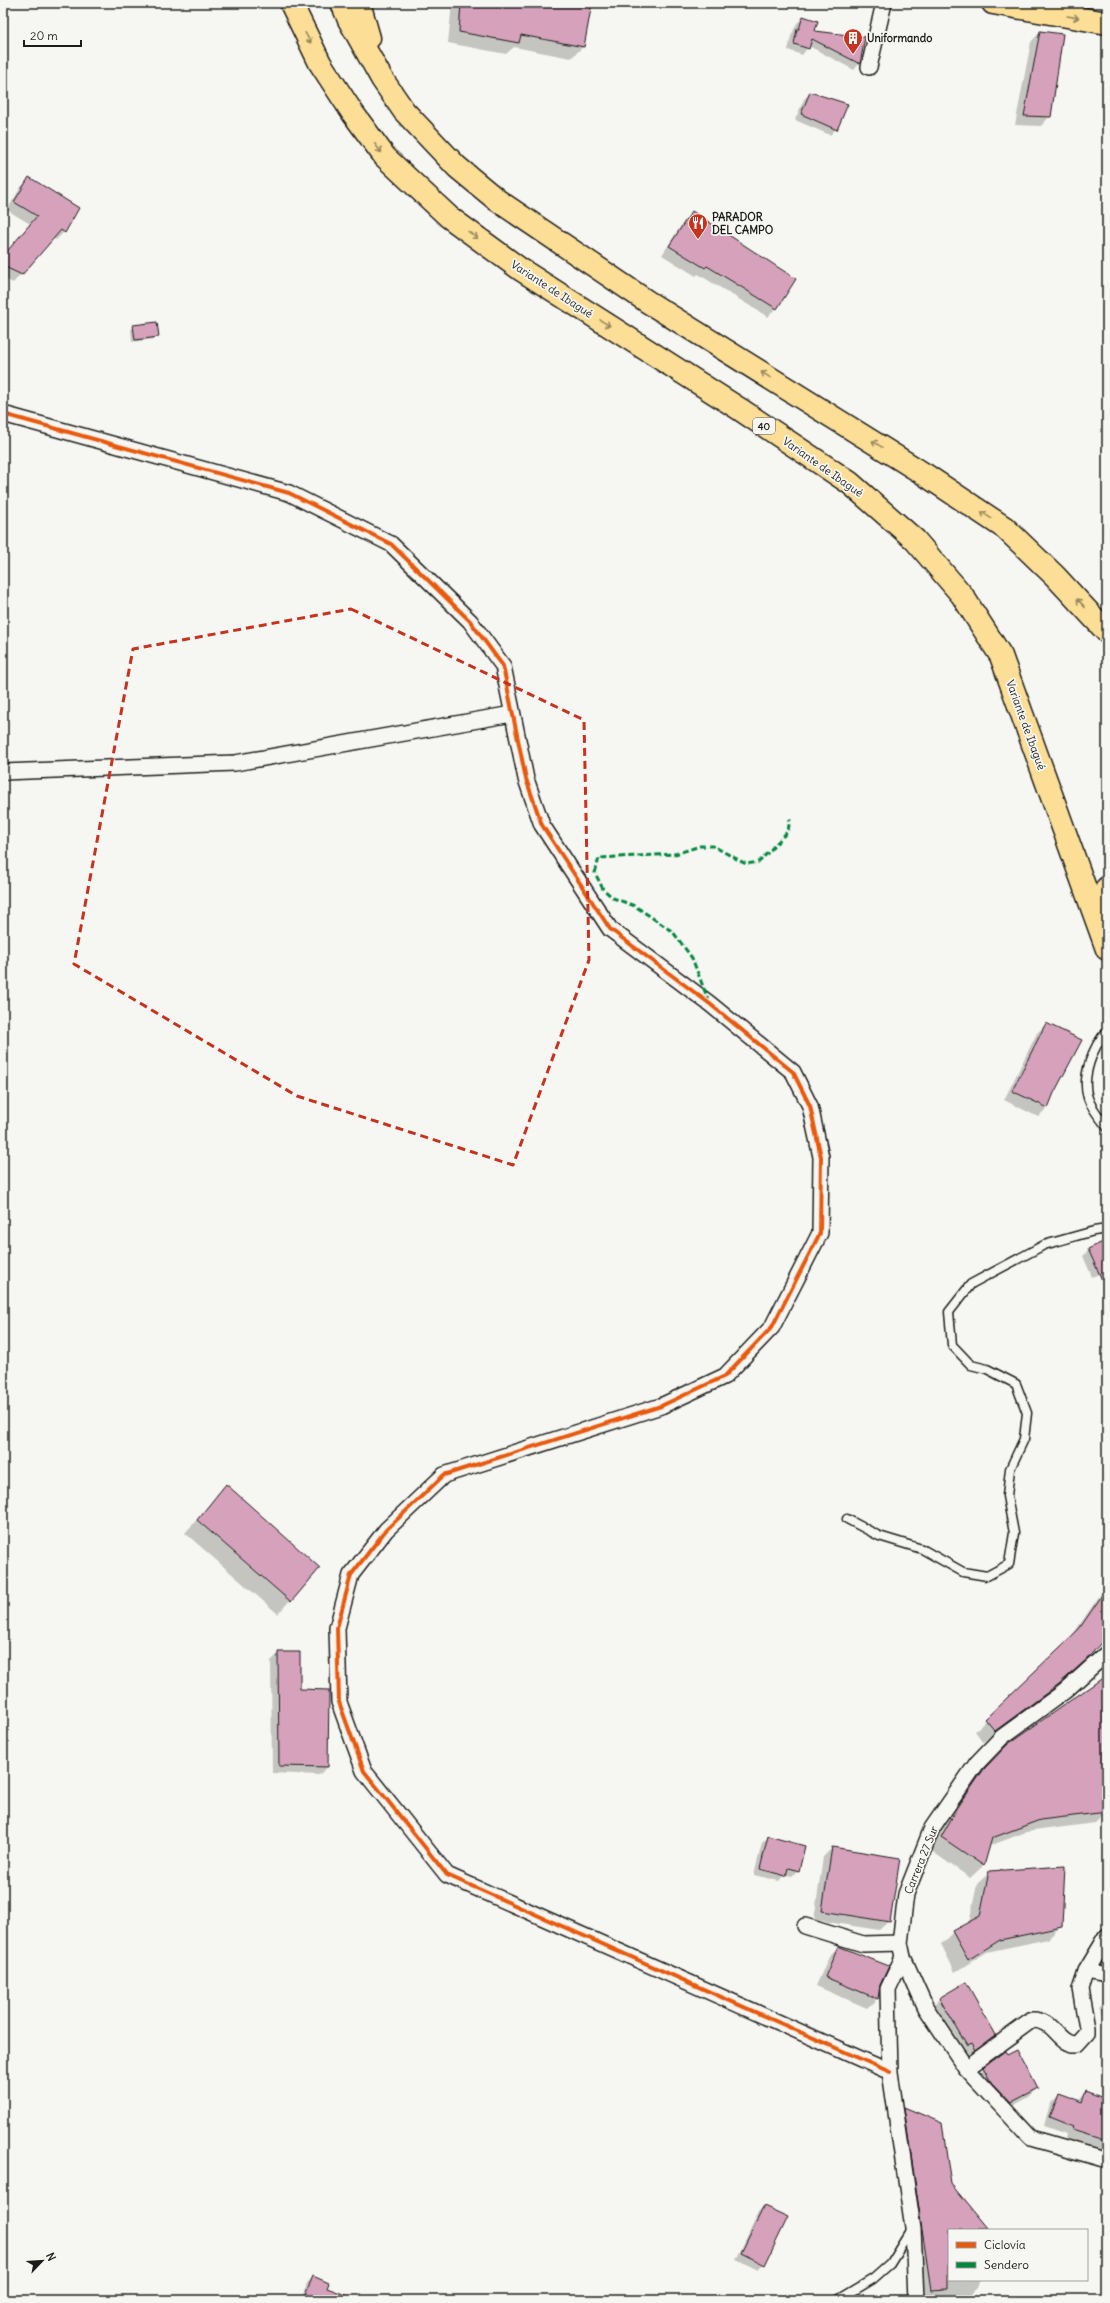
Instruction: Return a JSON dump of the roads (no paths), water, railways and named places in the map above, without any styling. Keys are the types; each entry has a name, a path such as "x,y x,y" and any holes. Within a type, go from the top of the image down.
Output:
{"main road":[{"name":"Variante de Ibagué","path":"292,3 320,63 352,112 385,157 449,217 520,269 741,410 850,483 915,540 962,595 1001,656 1107,948"},
{"path":"342,3 349,20 382,79 404,111 457,167 497,200 648,302 924,474 1005,528 1055,576 1107,632"},
{"path":"359,3 382,79"},
{"path":"993,3 1107,23"},
{"path":"1107,888 1103,900 1104,930 1107,948"}],"street":[{"path":"868,67 884,3"},
{"path":"3,414 289,493 392,544 470,621 504,666 512,714 526,779 542,825 610,928 710,1004 792,1072 810,1106 821,1157 820,1233 772,1327 725,1376 661,1406 444,1475 386,1530 352,1575 337,1628 338,1702 364,1771 447,1874 890,2072"},
{"path":"3,772 235,763 512,714"},
{"name":"Carrera 27 Sur","path":"901,1950 906,1894 932,1828 976,1763 1002,1737 1065,1691 1107,1653"},
{"path":"806,1926 863,1944 901,1950"},
{"path":"966,2068 1032,2020 1044,2021 1068,2044 1076,2044 1087,2033 1080,1989 1086,1971 1107,1936"},
{"path":"901,1950 888,1989 890,2072 912,2228 916,2300"},
{"path":"901,1950 926,2008 966,2068 1031,2138 1107,2160"},
{"path":"1086,1971 1107,1975"}],"lane":[{"path":"1107,1031 1093,1052 1086,1078 1088,1098 1107,1127"},
{"path":"847,1519 879,1536 922,1549 963,1572 987,1576 1009,1564 1014,1534 1007,1496 1010,1469 1024,1439 1027,1413 1016,1384 987,1369 971,1365 952,1345 949,1312 971,1284 1037,1249 1094,1231 1107,1229"},
{"path":"838,2300 873,2279 890,2264 912,2228"}],"place":[{"name":"Uniformando","path":"853,55"},
{"name":"PARADOR DEL CAMPO","path":"698,240"}]}
